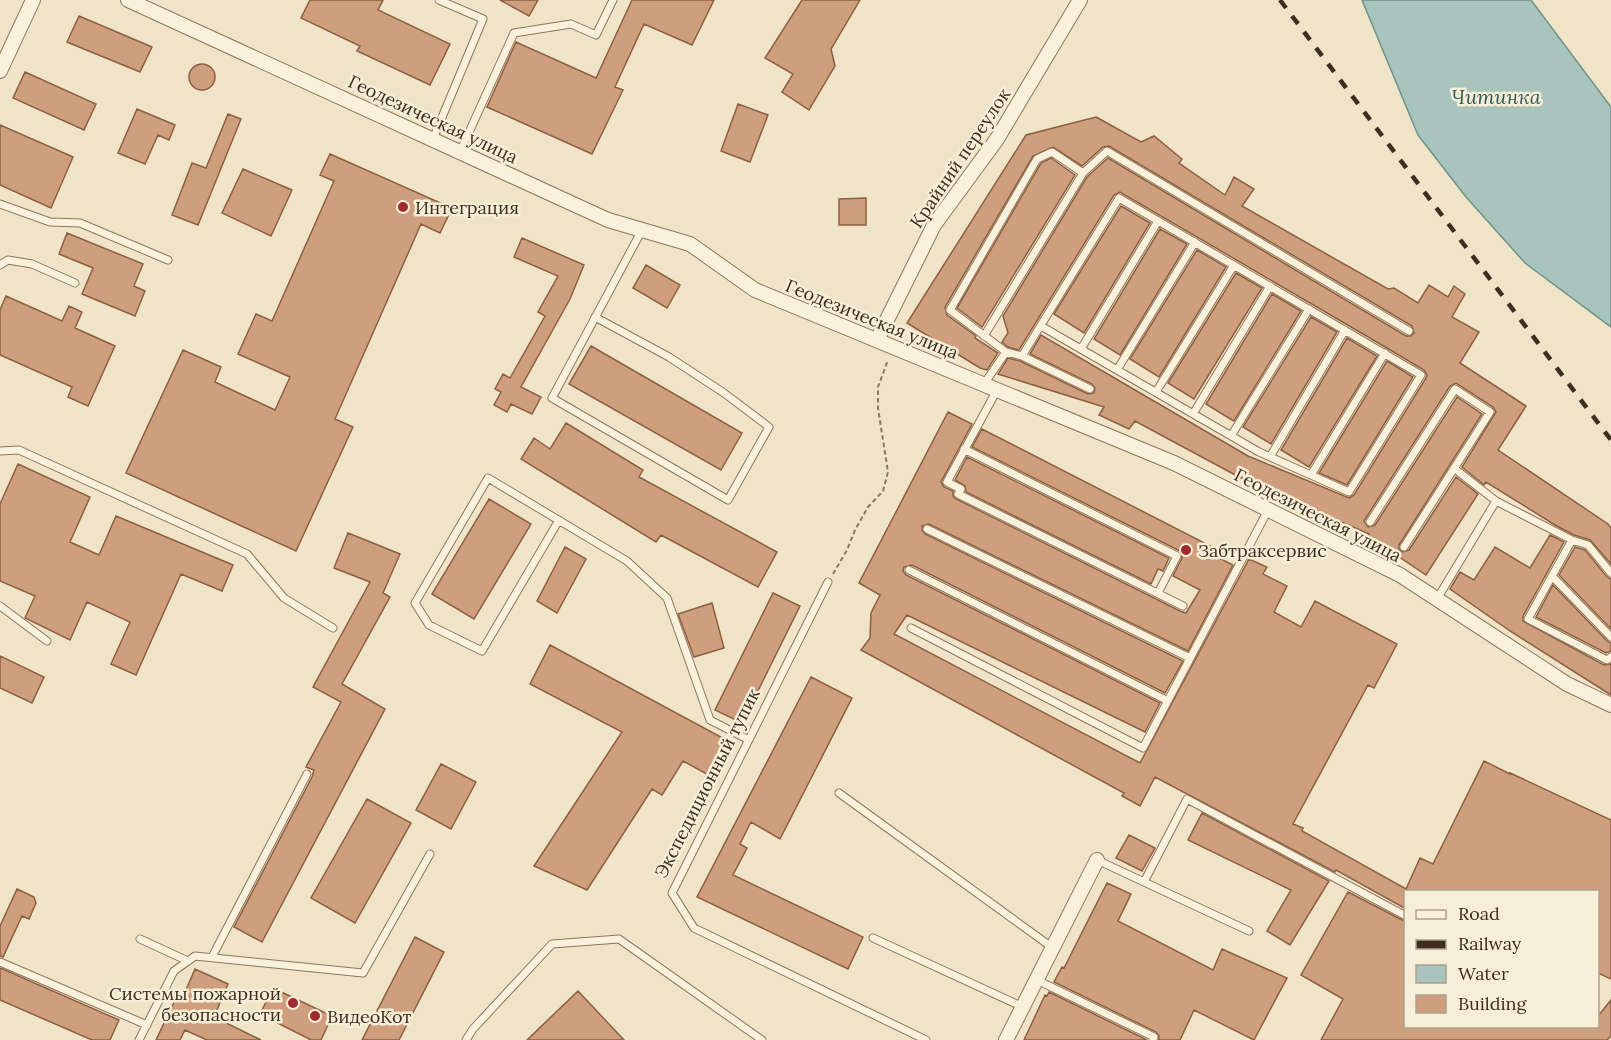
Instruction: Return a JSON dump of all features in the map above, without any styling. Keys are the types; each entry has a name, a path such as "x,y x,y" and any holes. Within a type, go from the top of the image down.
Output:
{"street":[{"path":"0,71 33,0"},
{"name":"Геодезическая улица","path":"128,0 608,220 690,244 755,290 1174,463 1400,575 1567,684 1611,705"},
{"name":"Крайний переулок","path":"877,340 934,225 997,139 1080,0"},
{"path":"1006,1040 1097,860"}],"lane":[{"path":"433,139 483,19 439,0"},
{"path":"460,152 514,33 571,24 596,35 614,0"},
{"path":"984,336 1083,173 1107,151 1409,332"},
{"path":"1083,173 1052,152 1037,159 950,310 1006,352 1022,356 1090,389"},
{"path":"1022,356 1119,198 1421,375 1349,492 1270,457 1231,436 1041,326"},
{"path":"0,204 50,222 80,223 168,260"},
{"path":"1081,349 1158,220"},
{"path":"595,317 669,357 724,393 769,427 728,500 552,398 595,317 642,230"},
{"path":"1117,370 1195,242"},
{"path":"0,266 8,260 32,264 75,283"},
{"path":"1156,393 1234,265"},
{"path":"1194,414 1270,286"},
{"path":"1231,436 1309,309"},
{"path":"1270,457 1345,330"},
{"path":"1006,352 964,449 947,482 961,489 958,494 1183,606"},
{"path":"1311,476 1384,353"},
{"path":"1370,522 1455,389 1490,412 1404,547"},
{"path":"964,449 1177,556 1158,593"},
{"path":"0,451 19,450 247,554 284,598 333,628"},
{"path":"1455,469 1496,501 1572,540 1588,545 1611,573"},
{"path":"559,520 482,651 429,625 415,603 488,478 559,520 627,561 667,598 710,720 749,740"},
{"path":"1437,599 1496,501"},
{"path":"911,628 1143,748 1268,510"},
{"path":"927,530 1190,658"},
{"path":"1572,540 1528,619 1607,660 1611,657"},
{"path":"909,570 1168,701"},
{"path":"1552,576 1611,637"},
{"name":"Экспедиционный тупик","path":"828,582 672,893 694,928 926,1040"},
{"path":"0,606 47,641"},
{"path":"212,957 307,774"},
{"path":"839,793 1053,948"},
{"path":"1144,882 1187,799 1404,915"},
{"path":"139,1040 174,971 195,956 363,973 430,854"},
{"path":"1097,860 1249,931"},
{"path":"873,938 1023,1007"},
{"path":"140,939 188,961"},
{"path":"466,1040 473,1029 552,944 619,939 762,1040"},
{"path":"0,962 147,1025"},
{"path":"1037,980 1154,1037 1153,1040"}],"path":[{"path":"828,582 864,515 883,491 888,472 878,408 878,387 894,347"}],"water":[{"name":"Читинка","path":"1362,0 1531,0 1611,107 1611,327 1525,263 1466,197 1418,135"}],"building":[{"path":"310,0 383,0 378,10 450,44 430,85 357,51 360,46 301,18"},
{"path":"500,0 538,0 529,16"},
{"path":"632,0 714,0 692,45 644,24 615,87 623,90 592,154 487,107 516,42 596,78"},
{"path":"802,0 860,0 831,49 835,66 809,110 782,92 793,74 765,58"},
{"path":"79,16 152,47 140,72 67,42"},
{"path":"202,64 211,68 215,77 211,86 202,90 193,86 189,77 193,68"},
{"path":"25,72 96,104 84,130 13,98"},
{"path":"738,104 768,115 750,162 721,151"},
{"path":"137,109 175,125 169,140 158,135 145,164 118,153"},
{"path":"228,114 241,119 198,225 172,215 192,163 206,168"},
{"path":"1096,117 1141,142 1154,136 1182,159 1179,163 1225,195 1234,177 1254,189 1242,206 1388,289 1394,288 1418,303 1429,285 1448,297 1454,286 1465,294 1452,317 1479,332 1460,363 1526,406 1498,450 1608,524 1611,528 1611,564 1590,540 1555,525 1486,482 1484,485 1462,467 1496,412 1493,407 1456,383 1450,386 1364,521 1368,527 1375,525 1457,397 1482,414 1399,545 1402,552 1409,550 1456,477 1478,494 1426,575 1368,536 1369,534 1239,477 1135,421 1129,429 1099,415 1104,407 998,374 1008,358 1020,361 1088,394 1094,393 1095,388 1092,384 1030,354 1041,335 1248,456 1349,498 1354,495 1426,378 1424,370 1120,192 1114,195 1019,350 1008,347 1002,342 1008,333 1003,316 1087,177 1108,158 1406,336 1414,333 1412,326 1109,146 1103,147 1082,166 1053,147 1033,156 945,307 947,315 998,353 987,370 980,368 907,323 1026,135"},
{"path":"0,125 73,157 51,208 0,185"},
{"path":"330,154 452,208 440,233 421,224 335,419 353,427 296,551 126,473 183,350 221,367 215,382 275,410 290,377 238,354 256,314 272,321 334,181 320,175"},
{"path":"1051,158 1075,175 982,327 957,308 1041,163"},
{"path":"243,169 292,190 271,236 222,213"},
{"path":"866,198 866,225 839,225 839,199"},
{"path":"1121,206 1150,223 1084,333 1054,314"},
{"path":"1160,229 1187,244 1120,355 1094,339"},
{"path":"67,233 143,264 134,286 145,291 135,316 82,294 93,268 59,254"},
{"path":"522,238 584,265 570,299 521,387 541,397 532,414 511,404 507,412 494,405 501,392 495,389 503,374 510,378 545,316 538,312 558,276 514,257"},
{"path":"1197,250 1226,267 1159,377 1130,359"},
{"path":"646,265 680,285 667,308 633,288"},
{"path":"1236,273 1262,288 1194,399 1168,383"},
{"path":"1272,294 1301,311 1234,421 1206,404"},
{"path":"6,296 62,321 69,306 82,312 75,328 115,346 88,406 68,397 72,387 0,355 0,310"},
{"path":"1311,317 1337,332 1271,444 1243,427"},
{"path":"1347,338 1377,356 1309,467 1281,450"},
{"path":"591,346 742,433 721,470 569,384"},
{"path":"1387,361 1413,377 1347,485 1319,473"},
{"path":"948,412 972,424 941,482 944,487 953,491 956,499 1180,611 1186,613 1200,590 1173,576 1182,558 1180,551 972,447 982,429 1222,552 1219,558 1233,565 1188,651 929,524 922,526 925,534 1183,661 1165,693 912,565 904,567 903,571 906,575 1160,703 1145,732 907,615 894,634 1140,763 1249,559 1267,567 1263,574 1287,586 1274,612 1301,627 1315,601 1397,644 1374,688 1368,685 1293,824 1406,889 1420,858 1433,864 1484,761 1611,820 1611,979 1599,973 1599,890 1404,890 1404,908 1336,870 1335,872 1155,777 1140,806 1122,796 1124,793 861,650 870,638 871,613 880,595 859,583"},
{"path":"566,423 643,470 639,477 777,552 758,587 661,535 656,542 521,459 534,438 550,449"},
{"path":"967,457 1169,558 1163,571 1158,569 1151,584 966,492 965,486 955,480"},
{"path":"18,464 90,497 70,542 99,555 116,516 233,565 222,591 181,574 136,675 111,664 130,622 87,602 70,640 25,618 35,596 0,581 0,504"},
{"path":"489,499 531,524 474,619 432,594"},
{"path":"348,533 400,554 383,593 390,597 342,684 385,709 262,942 234,927 312,777 314,770 306,767 341,702 313,687 370,582 334,568"},
{"path":"1550,535 1564,542 1523,616 1523,621 1604,665 1611,664 1611,695 1510,631 1450,589 1460,572 1474,580 1495,547 1530,568"},
{"path":"565,547 586,559 557,613 537,601"},
{"path":"1575,547 1585,550 1611,579 1611,629 1559,575"},
{"path":"1553,585 1611,643 1611,651 1606,653 1536,617"},
{"path":"773,593 800,606 742,723 715,710"},
{"path":"712,603 724,648 694,657 678,614"},
{"path":"550,645 732,743 712,777 683,761 662,795 652,789 587,890 534,866 622,732 530,684"},
{"path":"0,656 44,677 32,703 0,688"},
{"path":"811,677 852,698 780,839 751,822 740,844 747,848 733,875 863,937 848,969 697,897"},
{"path":"441,764 476,782 451,829 416,810"},
{"path":"367,799 411,823 355,923 311,898"},
{"path":"1202,813 1329,881 1290,945 1267,931 1291,890 1188,840"},
{"path":"1129,835 1155,848 1142,871 1116,858"},
{"path":"1107,883 1131,894 1118,921 1213,970 1222,949 1287,978 1254,1040 1194,1010 1180,1040 1159,1040 1156,1032 1054,982 1062,967 1064,968"},
{"path":"17,889 34,897 36,903 29,919 22,916 3,957 0,956 0,926"},
{"path":"1348,892 1404,921 1404,1028 1599,1028 1599,1015 1611,1000 1611,1036 1607,1040 1321,1040 1343,999 1301,975"},
{"path":"415,937 444,952 399,1040 362,1040"},
{"path":"0,968 119,1020 110,1040 92,1040 0,1000"},
{"path":"195,969 228,984 214,1017 261,1040 207,1040 185,1030 180,1040 156,1040 177,996 182,999"},
{"path":"273,988 332,1016 321,1040 311,1040 260,1014"},
{"path":"578,991 624,1040 527,1040"},
{"path":"1049,992 1147,1040 1024,1040 1045,995 1047,996"}],"railway":[{"path":"1280,0 1611,440"}],"place":[{"name":"Интеграция","path":"403,207"},
{"name":"Забтраксервис","path":"1186,550"},
{"name":"Системы пожарной безопасности","path":"293,1003"},
{"name":"ВидеоКот","path":"315,1016"}]}
